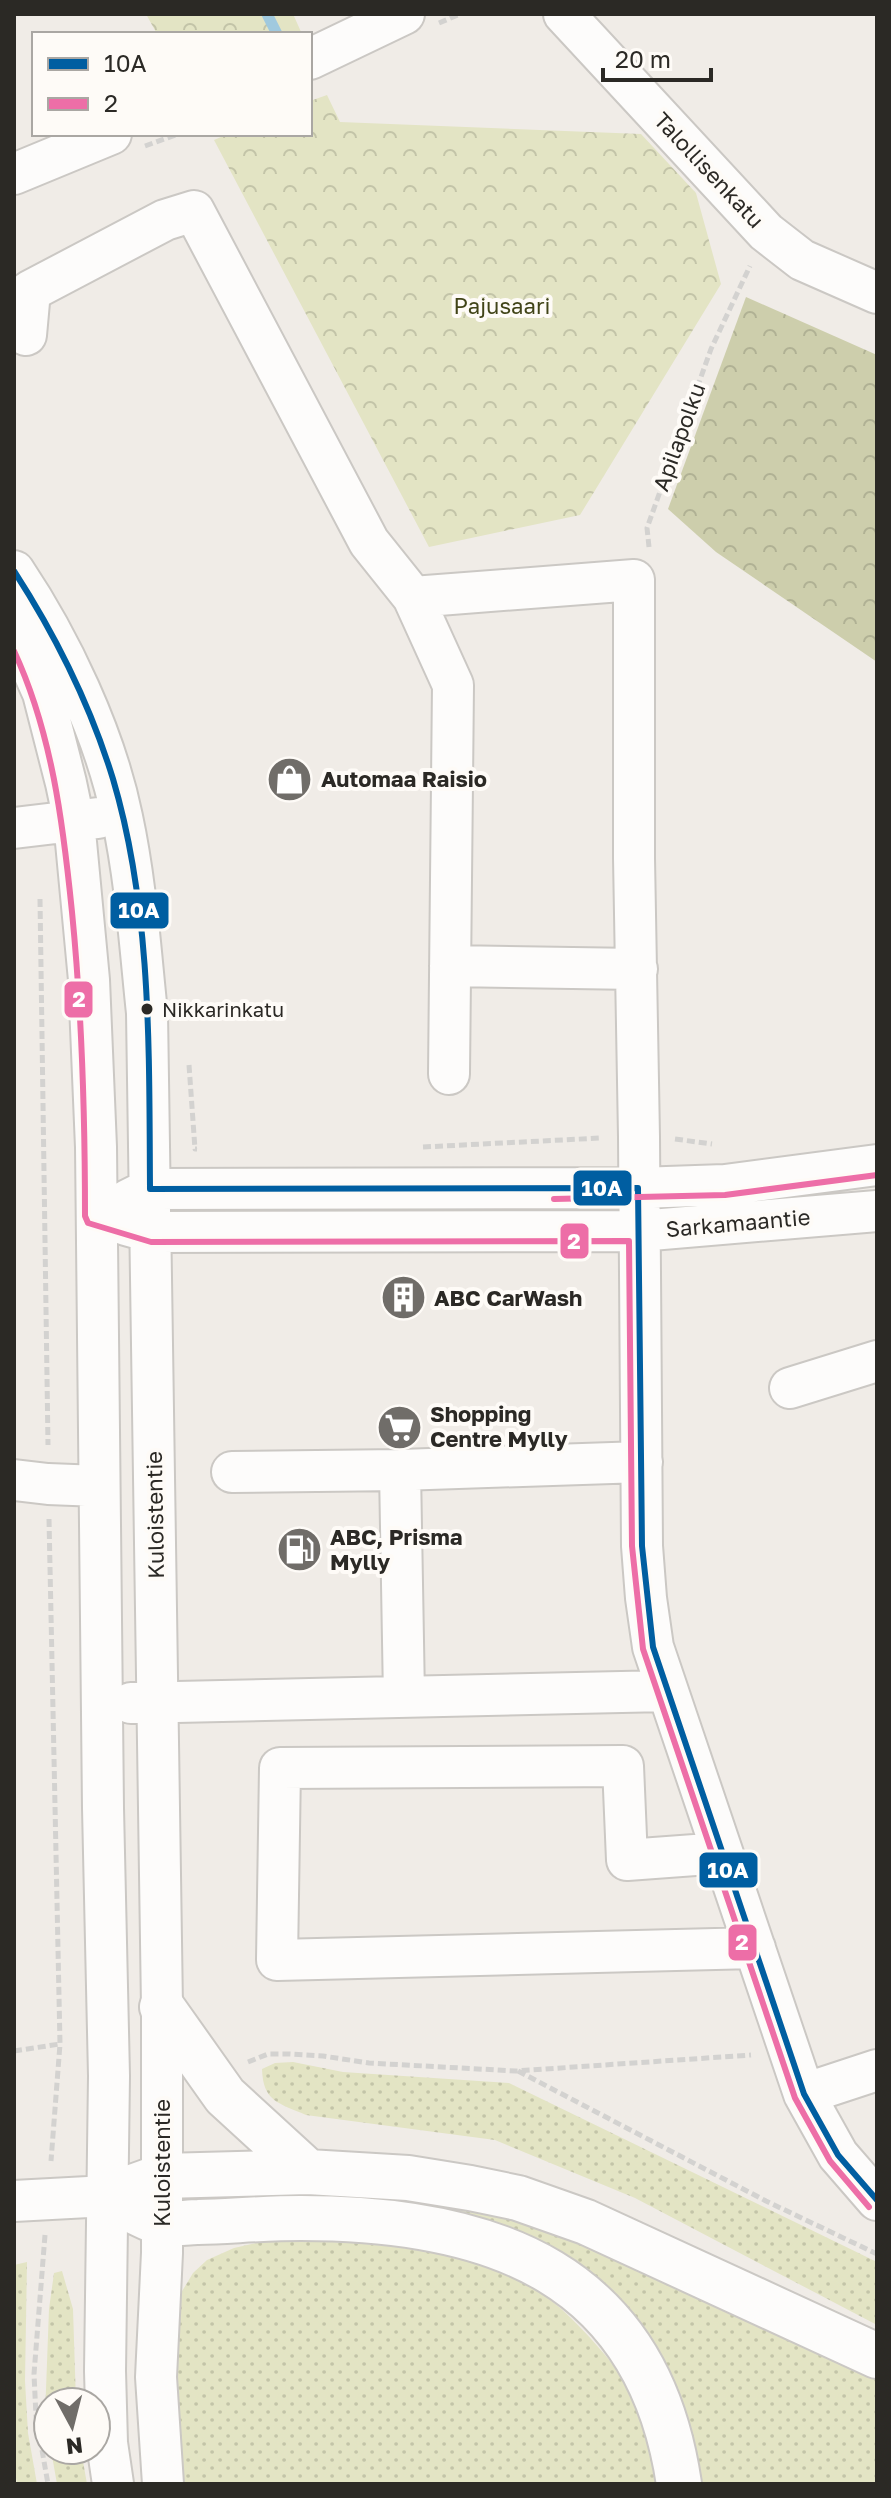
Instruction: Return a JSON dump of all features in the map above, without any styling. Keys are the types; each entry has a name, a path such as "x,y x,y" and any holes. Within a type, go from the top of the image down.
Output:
{"highway":[{"path":"162,2007 225,2096 308,2172"},
{"path":"107,2196 163,2176 308,2172 408,2178 518,2198 586,2222 877,2356"},
{"path":"107,2196 162,2223 301,2218 366,2221 429,2229 495,2246 552,2271 598,2308 635,2353 648,2377 670,2436 679,2484"}],"street":[{"path":"312,57 352,25 404,14"},
{"name":"Talollisenkatu","path":"564,14 766,232 802,260 877,293"},
{"path":"14,174 106,136"},
{"path":"26,335 30,291 165,220 194,211 369,542 413,597 453,685 449,1074"},
{"path":"413,597 642,569 634,858 642,1546 653,1647 804,2094 838,2155 877,2200"},
{"name":"Kuloistentie","path":"14,571 73,676 105,756 122,815 133,879 147,1013 162,2007 163,2176 156,2377 163,2484"},
{"path":"14,628 43,693 55,730 74,821 89,980 95,1106 109,2076 105,2371 107,2443 113,2484"},
{"path":"14,828 122,815"},
{"path":"450,966 637,969"},
{"name":"Sarkamaantie","path":"95,1216 150,1189 638,1188 725,1185 877,1165"},
{"name":"Sarkamaantie","path":"95,1216 151,1232 639,1231 877,1211"},
{"path":"790,1388 877,1361"},
{"path":"232,1472 642,1462"},
{"path":"400,1470 404,1697"},
{"path":"31,1482 99,1486"},
{"path":"103,1703 667,1691"},
{"path":"722,1853 627,1860 623,1766 280,1768 277,1960 755,1948"},
{"path":"804,2094 877,2070"},
{"path":"31,2200 107,2196"}],"path":[{"name":"Apilapolku","path":"642,569 647,528 705,364 766,232"},
{"path":"40,890 31,1482 60,2044 31,2200 36,2416 48,2484"},
{"path":"415,1148 639,1137 722,1146"},
{"path":"195,1149 209,1150"},
{"path":"14,2051 60,2044"},
{"path":"237,2067 268,2054 516,2071 752,2055"},
{"path":"516,2071 766,2201 877,2254"}],"green space":[{"path":"146,14 293,14 301,32 156,32"},
{"name":"Pajusaari","path":"327,95 340,122 641,134 696,193 721,284 580,515 429,547 214,140 223,136 312,136 312,100"},
{"path":"746,297 877,355 877,662 716,552 668,509"},
{"path":"293,2062 343,2072 509,2083 877,2262 877,2325 635,2198 495,2140 306,2115 288,2107 269,2095 262,2069 275,2063"},
{"path":"371,2190 471,2206 597,2246 877,2378 877,2484 695,2484 651,2341 616,2295 583,2269 469,2220 369,2198 273,2194"},
{"path":"270,2240 414,2249 471,2262 523,2281 559,2307 588,2336 626,2385 648,2433 656,2484 182,2484 170,2378 178,2298 193,2273 207,2260 234,2248"},
{"path":"27,2262 25,2381 28,2433 37,2484 17,2484 14,2466 14,2265"},
{"path":"62,2271 73,2309 75,2386 46,2386 49,2309 54,2273"},
{"path":"54,2466 84,2466 87,2484 57,2484"}],"waterway":[{"path":"267,14 276,32"}],"transit line":[{"name":"10A","path":"14,571 44,620 83,697 104,751 126,829 142,930 146,982 150,1189 638,1188 642,1546 653,1647 804,2094 838,2155 877,2200"},
{"name":"2","path":"14,651 47,746 64,845 78,988 84,1102 85,1216 88,1223 151,1242 629,1241 632,1546 643,1649 795,2098 830,2161 869,2207"},
{"name":"2","path":"554,1199 725,1195 877,1175"}],"place":[{"name":"Automaa Raisio","path":"290,779"},
{"name":"Nikkarinkatu","path":"147,1009"},
{"name":"ABC CarWash","path":"403,1298"},
{"name":"Shopping Centre Mylly","path":"399,1427"},
{"name":"ABC, Prisma Mylly","path":"299,1550"}]}
